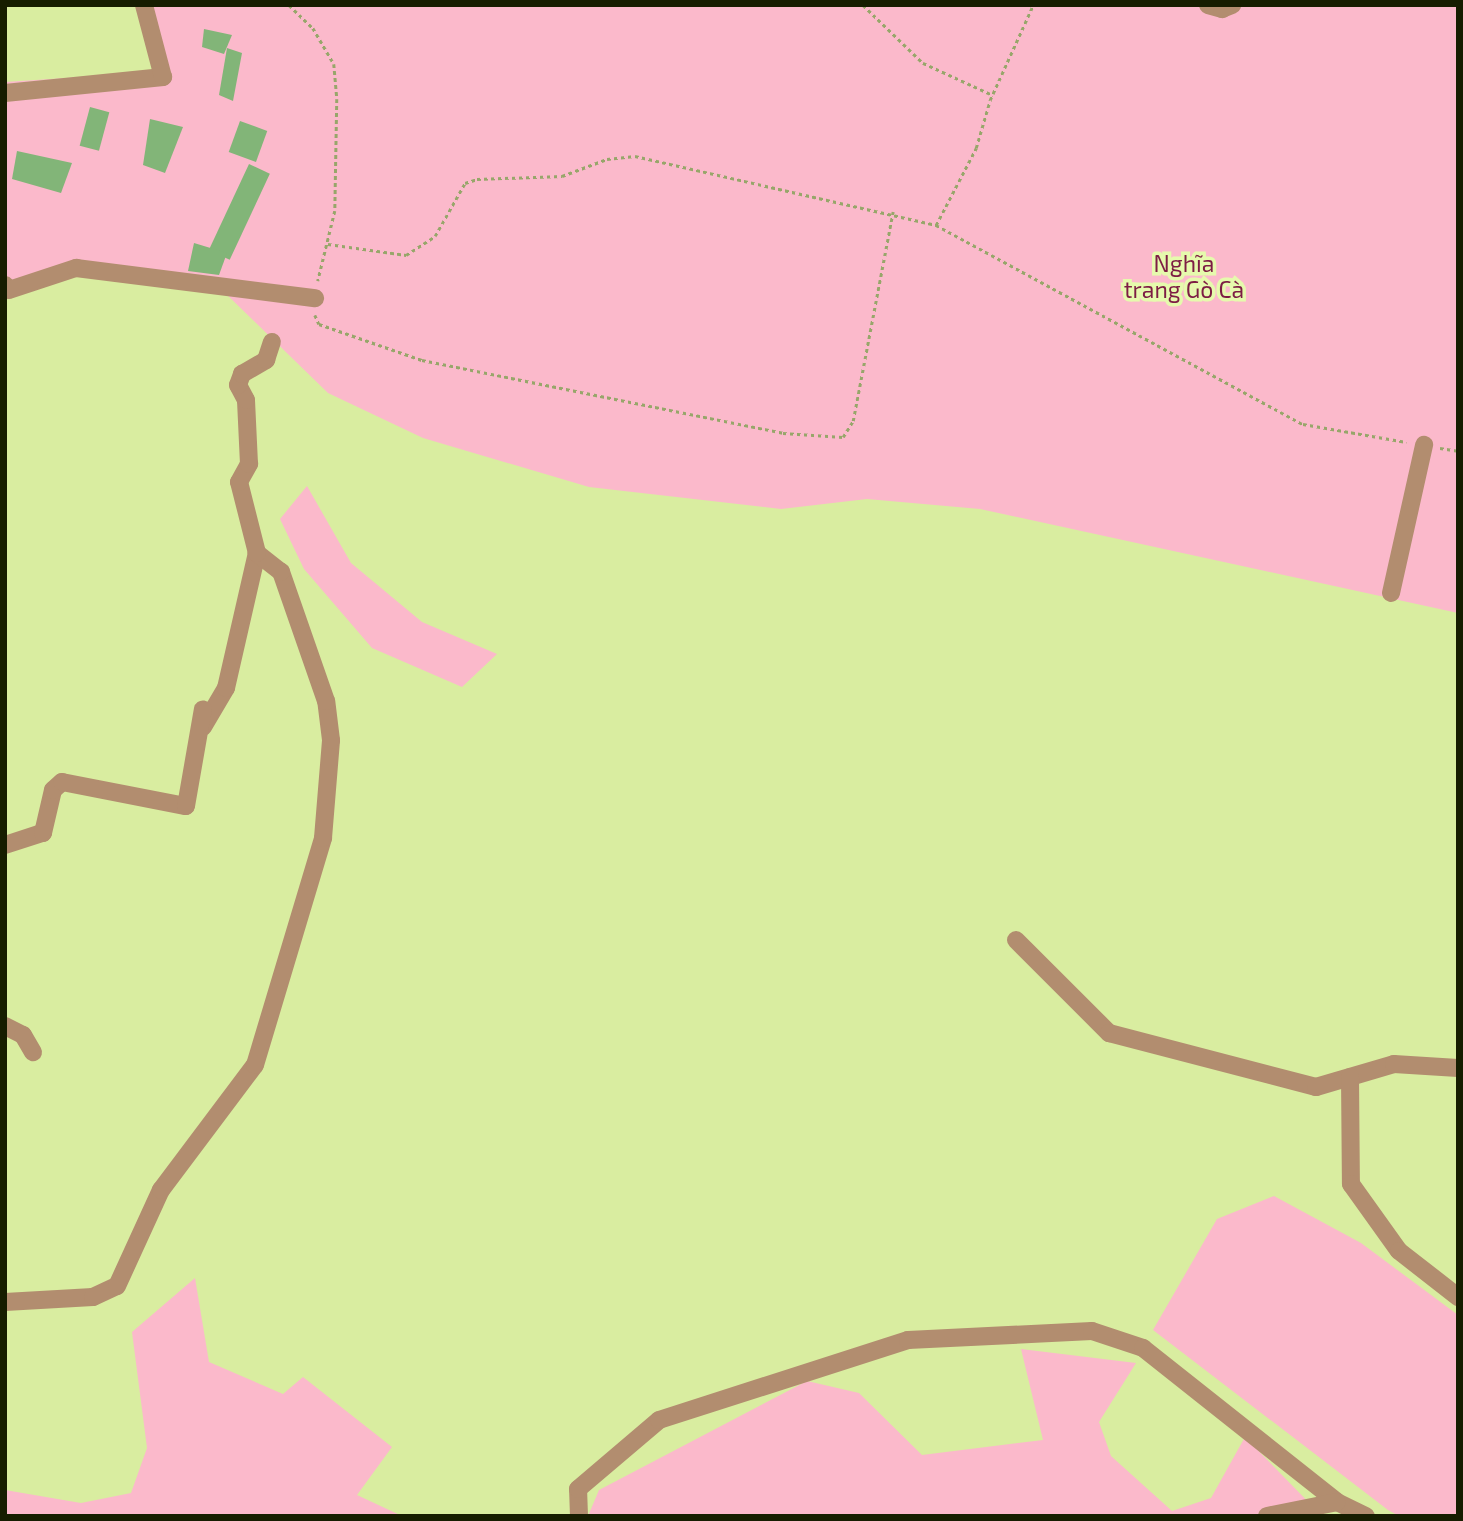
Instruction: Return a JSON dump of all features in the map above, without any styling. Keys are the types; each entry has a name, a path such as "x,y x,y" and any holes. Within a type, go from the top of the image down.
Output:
{"street":[{"path":"5,93 163,77 144,5"},
{"path":"1208,5 1222,9 1232,5"},
{"path":"5,285 9,290 76,268 315,298"},
{"path":"200,733 226,688 257,553 239,482 248,464 246,400 238,385 242,374 267,360 272,342"},
{"path":"1391,593 1424,445"},
{"path":"5,1302 111,1292 160,1190 218,1118 255,1065 323,838 331,740 326,701 281,572 257,553"},
{"path":"5,845 43,833 54,786 62,782 186,806 203,709"},
{"path":"1016,940 1109,1033 1316,1087 1394,1064 1458,1068"},
{"path":"5,1026 23,1035 33,1052"},
{"path":"1350,1077 1350,1184 1399,1251 1458,1297"},
{"path":"579,1516 578,1489 659,1420 908,1340 1092,1331 1143,1348 1337,1502 1366,1516"},
{"path":"1267,1516 1337,1502"}],"path":[{"path":"289,5 313,28 334,64 335,211 315,298 319,324 422,360 783,433 844,437 853,421 893,212"},
{"path":"863,5 923,63 993,95"},
{"path":"936,225 976,148 993,95 1033,5"},
{"path":"328,244 406,255 435,236 465,183 477,179 562,176 607,159 635,156 893,212 936,225 1303,424 1458,451"}],"green space":[{"name":"Nghĩa trang Gò Cà","path":"139,5 1458,5 1458,613 980,509 867,499 781,509 589,487 423,438 328,393 221,289 58,272 5,287 5,82 158,72"},
{"path":"307,486 351,563 422,622 497,654 462,687 372,648 304,569 280,519"},
{"path":"1274,1196 1361,1243 1458,1315 1458,1516 1399,1516 1388,1510 1153,1330 1217,1219"},
{"path":"195,1278 209,1362 283,1394 303,1377 392,1447 357,1495 402,1516 5,1516 5,1490 81,1503 131,1493 147,1448 132,1332"},
{"path":"1021,1349 1136,1363 1099,1422 1111,1456 1172,1511 1211,1498 1245,1437 1322,1516 588,1516 599,1490 807,1381 859,1393 922,1455 1043,1440"}],"building":[{"path":"204,29 232,35 224,54 202,47"},
{"path":"227,48 242,53 233,101 219,95"},
{"path":"90,107 109,112 99,151 80,146"},
{"path":"150,119 183,127 165,173 143,165"},
{"path":"240,121 267,131 256,162 229,152"},
{"path":"17,151 72,163 61,193 12,179"},
{"path":"249,164 270,174 230,260 209,250"},
{"path":"194,243 227,253 219,275 188,271"}]}
